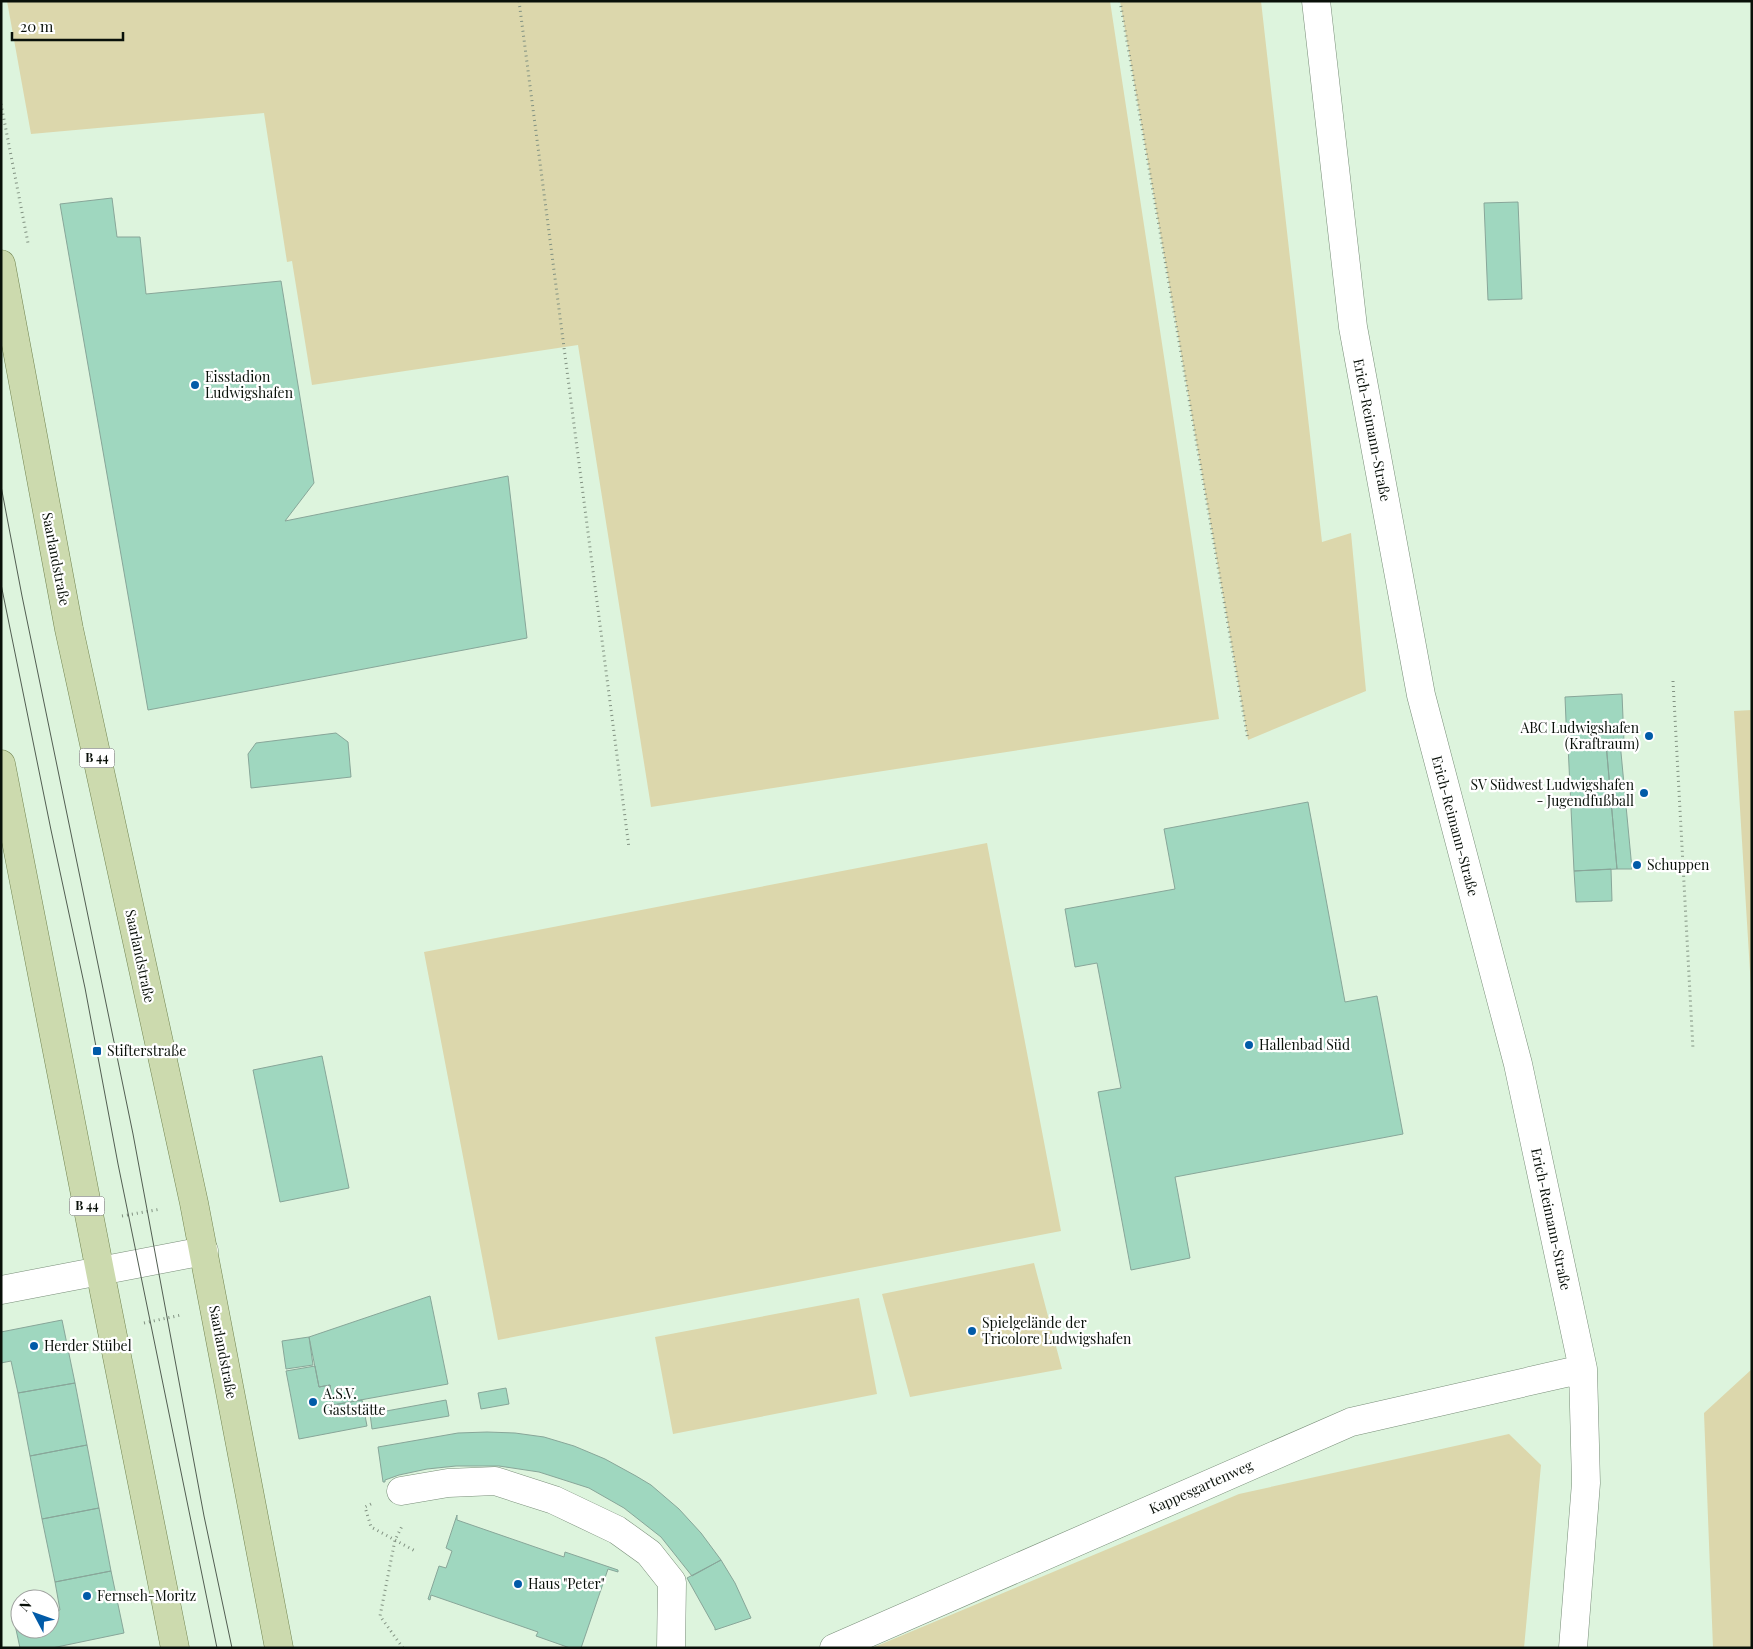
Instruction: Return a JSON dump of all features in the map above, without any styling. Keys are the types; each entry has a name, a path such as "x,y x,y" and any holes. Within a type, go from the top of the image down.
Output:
{"main road":[{"name":"Saarlandstraße","path":"1,264 69,629 204,1251 279,1648"},
{"name":"B 44","path":"1,764 175,1648"}],"street":[{"name":"Erich-Reimann-Straße","path":"1316,1 1353,327 1421,695 1518,1064 1583,1369 1586,1483 1573,1648"},
{"path":"1,1290 204,1251"},
{"name":"Kappesgartenweg","path":"834,1648 1352,1422 1583,1369"},
{"path":"411,1489 448,1483 495,1481 554,1500 617,1530 649,1553 672,1582 671,1648"}],"path":[{"path":"519,1 629,848"},
{"path":"1120,1 1248,740"},
{"path":"1673,681 1693,1049"},
{"path":"91,1222 194,1203"},
{"path":"112,1330 215,1309"},
{"path":"403,1648 380,1616 395,1540 411,1489"}],"shaded area":[{"path":"7,1 1110,1 1219,719 651,807 578,345 312,385 292,261 287,262 264,113 31,134"},
{"path":"1120,1 1261,1 1322,542 1351,533 1366,691 1248,740"},
{"path":"1752,710 1752,1004 1734,711"},
{"path":"987,843 1061,1231 498,1340 424,952"},
{"name":"Spielgelände der Tricolore Ludwigshafen","path":"1034,1263 1062,1369 910,1397 882,1294"},
{"path":"859,1298 877,1394 673,1434 655,1337"},
{"path":"1752,1369 1752,1648 1713,1648 1704,1413"},
{"path":"1509,1434 1541,1465 1524,1648 872,1648 1239,1494"}],"building":[{"name":"Eisstadion Ludwigshafen","path":"112,198 117,237 140,237 146,294 281,281 314,483 285,521 508,476 527,638 148,710 60,204"},
{"path":"1518,202 1522,299 1488,300 1484,203"},
{"path":"1622,694 1624,742 1567,745 1565,697"},
{"path":"336,733 348,742 351,777 251,788 248,754 256,743"},
{"path":"1620,742 1632,869 1617,869 1606,743"},
{"path":"1606,743 1617,869 1574,871 1568,745"},
{"name":"Hallenbad Süd","path":"1308,802 1345,1002 1377,996 1403,1134 1175,1177 1190,1258 1131,1270 1098,1092 1121,1088 1097,963 1075,967 1065,909 1175,889 1164,829"},
{"path":"1611,869 1612,901 1576,902 1574,871"},
{"path":"322,1056 349,1188 280,1202 253,1070"},
{"path":"430,1296 448,1384 333,1405 330,1385 319,1387 309,1337"},
{"name":"Herder Stübel","path":"62,1320 75,1383 18,1393 11,1361 1,1363 1,1332"},
{"path":"309,1337 313,1365 286,1369 282,1341"},
{"name":"A.S.V. Gaststätte","path":"315,1366 319,1387 330,1385 333,1405 362,1400 367,1426 299,1439 286,1371"},
{"path":"75,1383 87,1445 30,1456 18,1393"},
{"path":"506,1388 509,1404 481,1409 478,1393"},
{"path":"446,1400 449,1416 372,1429 370,1414"},
{"path":"487,1432 544,1437 574,1446 605,1459 651,1485 679,1509 701,1533 721,1560 692,1576 661,1537 624,1508 589,1488 539,1472 499,1466 456,1466 427,1469 399,1475 383,1482 378,1447 458,1433"},
{"path":"87,1445 99,1508 42,1519 30,1456"},
{"path":"99,1508 111,1571 55,1582 42,1519"},
{"name":"Haus \"Peter\"","path":"457,1515 457,1520 564,1557 565,1552 618,1570 618,1572 608,1569 581,1648 570,1648 536,1636 538,1632 431,1595 430,1600 428,1599 439,1566 446,1568 452,1551 446,1548"},
{"path":"721,1560 735,1583 751,1618 715,1630 687,1578"},
{"name":"Fernseh-Moritz","path":"111,1571 124,1633 52,1648 20,1648 18,1639 60,1639 60,1589 56,1589 55,1582"}],"tram line":[{"path":"1,486 133,1134 204,1516 232,1648"},
{"path":"1,584 85,988 118,1164 217,1648"}],"place":[{"name":"Eisstadion Ludwigshafen","path":"195,385"},
{"name":"ABC Ludwigshafen (Kraftraum)","path":"1649,736"},
{"name":"SV Südwest Ludwigshafen - Jugendfußball","path":"1644,793"},
{"name":"Schuppen","path":"1637,865"},
{"name":"Hallenbad Süd","path":"1249,1045"},
{"name":"Stifterstraße","path":"97,1051"},
{"name":"Spielgelände der Tricolore Ludwigshafen","path":"972,1331"},
{"name":"Herder Stübel","path":"34,1346"},
{"name":"A.S.V. Gaststätte","path":"313,1402"},
{"name":"Haus \"Peter\"","path":"518,1584"},
{"name":"Fernseh-Moritz","path":"87,1596"}]}
